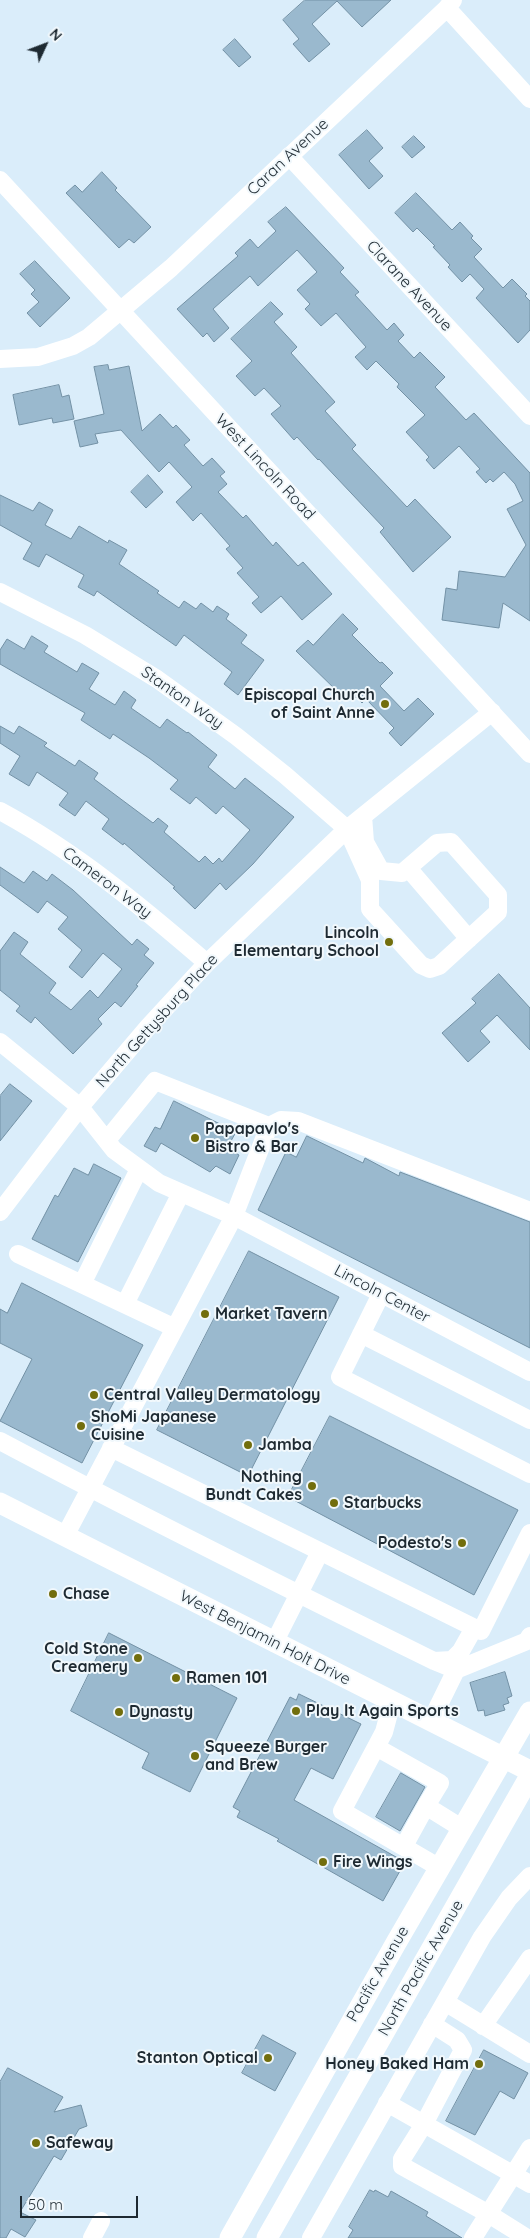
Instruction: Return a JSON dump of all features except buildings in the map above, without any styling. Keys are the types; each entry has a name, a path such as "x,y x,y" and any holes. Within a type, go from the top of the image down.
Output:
{"main road":[{"name":"West Benjamin Holt Drive","path":"0,1503 530,1771"},
{"name":"Pacific Avenue","path":"230,2238 530,1712"},
{"name":"North Pacific Avenue","path":"267,2238 530,1776"}],"street":[{"path":"450,4 530,99"},
{"name":"Caran Avenue","path":"0,359 38,357 73,346 89,337 171,268 450,4"},
{"name":"Clarane Avenue","path":"289,156 530,416"},
{"name":"West Lincoln Road","path":"0,180 530,754"},
{"name":"Stanton Way","path":"0,592 85,635 157,679 236,736 347,829"},
{"name":"North Gettysburg Place","path":"0,1212 80,1107 148,1027 207,963 347,829 492,712"},
{"name":"Cameron Way","path":"0,811 74,856 140,905 207,963"},
{"path":"347,829 370,880 370,908 421,965 430,969 439,966 498,912 498,894 451,842 437,843 402,873 381,871 365,842 362,816"},
{"path":"408,868 469,939"},
{"name":"Lincoln Center","path":"0,1042 80,1107 114,1150 159,1183 234,1216 530,1372"},
{"path":"107,1140 155,1081 269,1126"},
{"path":"65,1536 234,1216 269,1126 281,1120 298,1120 530,1211"},
{"path":"82,1284 140,1169"},
{"path":"125,1304 181,1193"},
{"path":"18,1254 175,1328"},
{"path":"381,1294 340,1377 530,1474"},
{"path":"361,1334 530,1420"},
{"path":"0,1441 90,1489 299,1594 456,1670"},
{"path":"112,1448 478,1630 489,1655"},
{"path":"434,1661 452,1660 478,1630 530,1533"},
{"path":"274,1643 320,1552"},
{"path":"431,1721 456,1670 527,1641 530,1636"},
{"path":"392,1702 384,1732 342,1811 440,1868"},
{"path":"376,1747 440,1783 404,1846"},
{"path":"426,1806 463,1829"},
{"path":"311,2238 493,1920 509,1898 530,1876"},
{"path":"483,2026 530,1958"},
{"path":"445,2002 530,2054"},
{"path":"432,2024 457,2040 463,2050 424,2124 402,2159 402,2166 487,2213 526,2238"},
{"path":"387,2104 530,2184"},
{"path":"472,2238 530,2148"},
{"path":"92,2238 101,2222"}],"place":[{"name":"Episcopal Church of Saint Anne","path":"385,704"},
{"name":"Lincoln Elementary School","path":"389,942"},
{"name":"Papapavlo's Bistro & Bar","path":"195,1138"},
{"name":"Market Tavern","path":"205,1314"},
{"name":"Central Valley Dermatology","path":"94,1395"},
{"name":"ShoMi Japanese Cuisine","path":"81,1426"},
{"name":"Jamba","path":"248,1445"},
{"name":"Nothing Bundt Cakes","path":"312,1486"},
{"name":"Starbucks","path":"334,1503"},
{"name":"Podesto's","path":"462,1543"},
{"name":"Chase","path":"53,1594"},
{"name":"Cold Stone Creamery","path":"138,1658"},
{"name":"Ramen 101","path":"176,1678"},
{"name":"Play It Again Sports","path":"296,1711"},
{"name":"Dynasty","path":"119,1712"},
{"name":"Squeeze Burger and Brew","path":"195,1756"},
{"name":"Fire Wings","path":"323,1862"},
{"name":"Stanton Optical","path":"268,2058"},
{"name":"Honey Baked Ham","path":"479,2064"},
{"name":"Safeway","path":"36,2143"}]}
